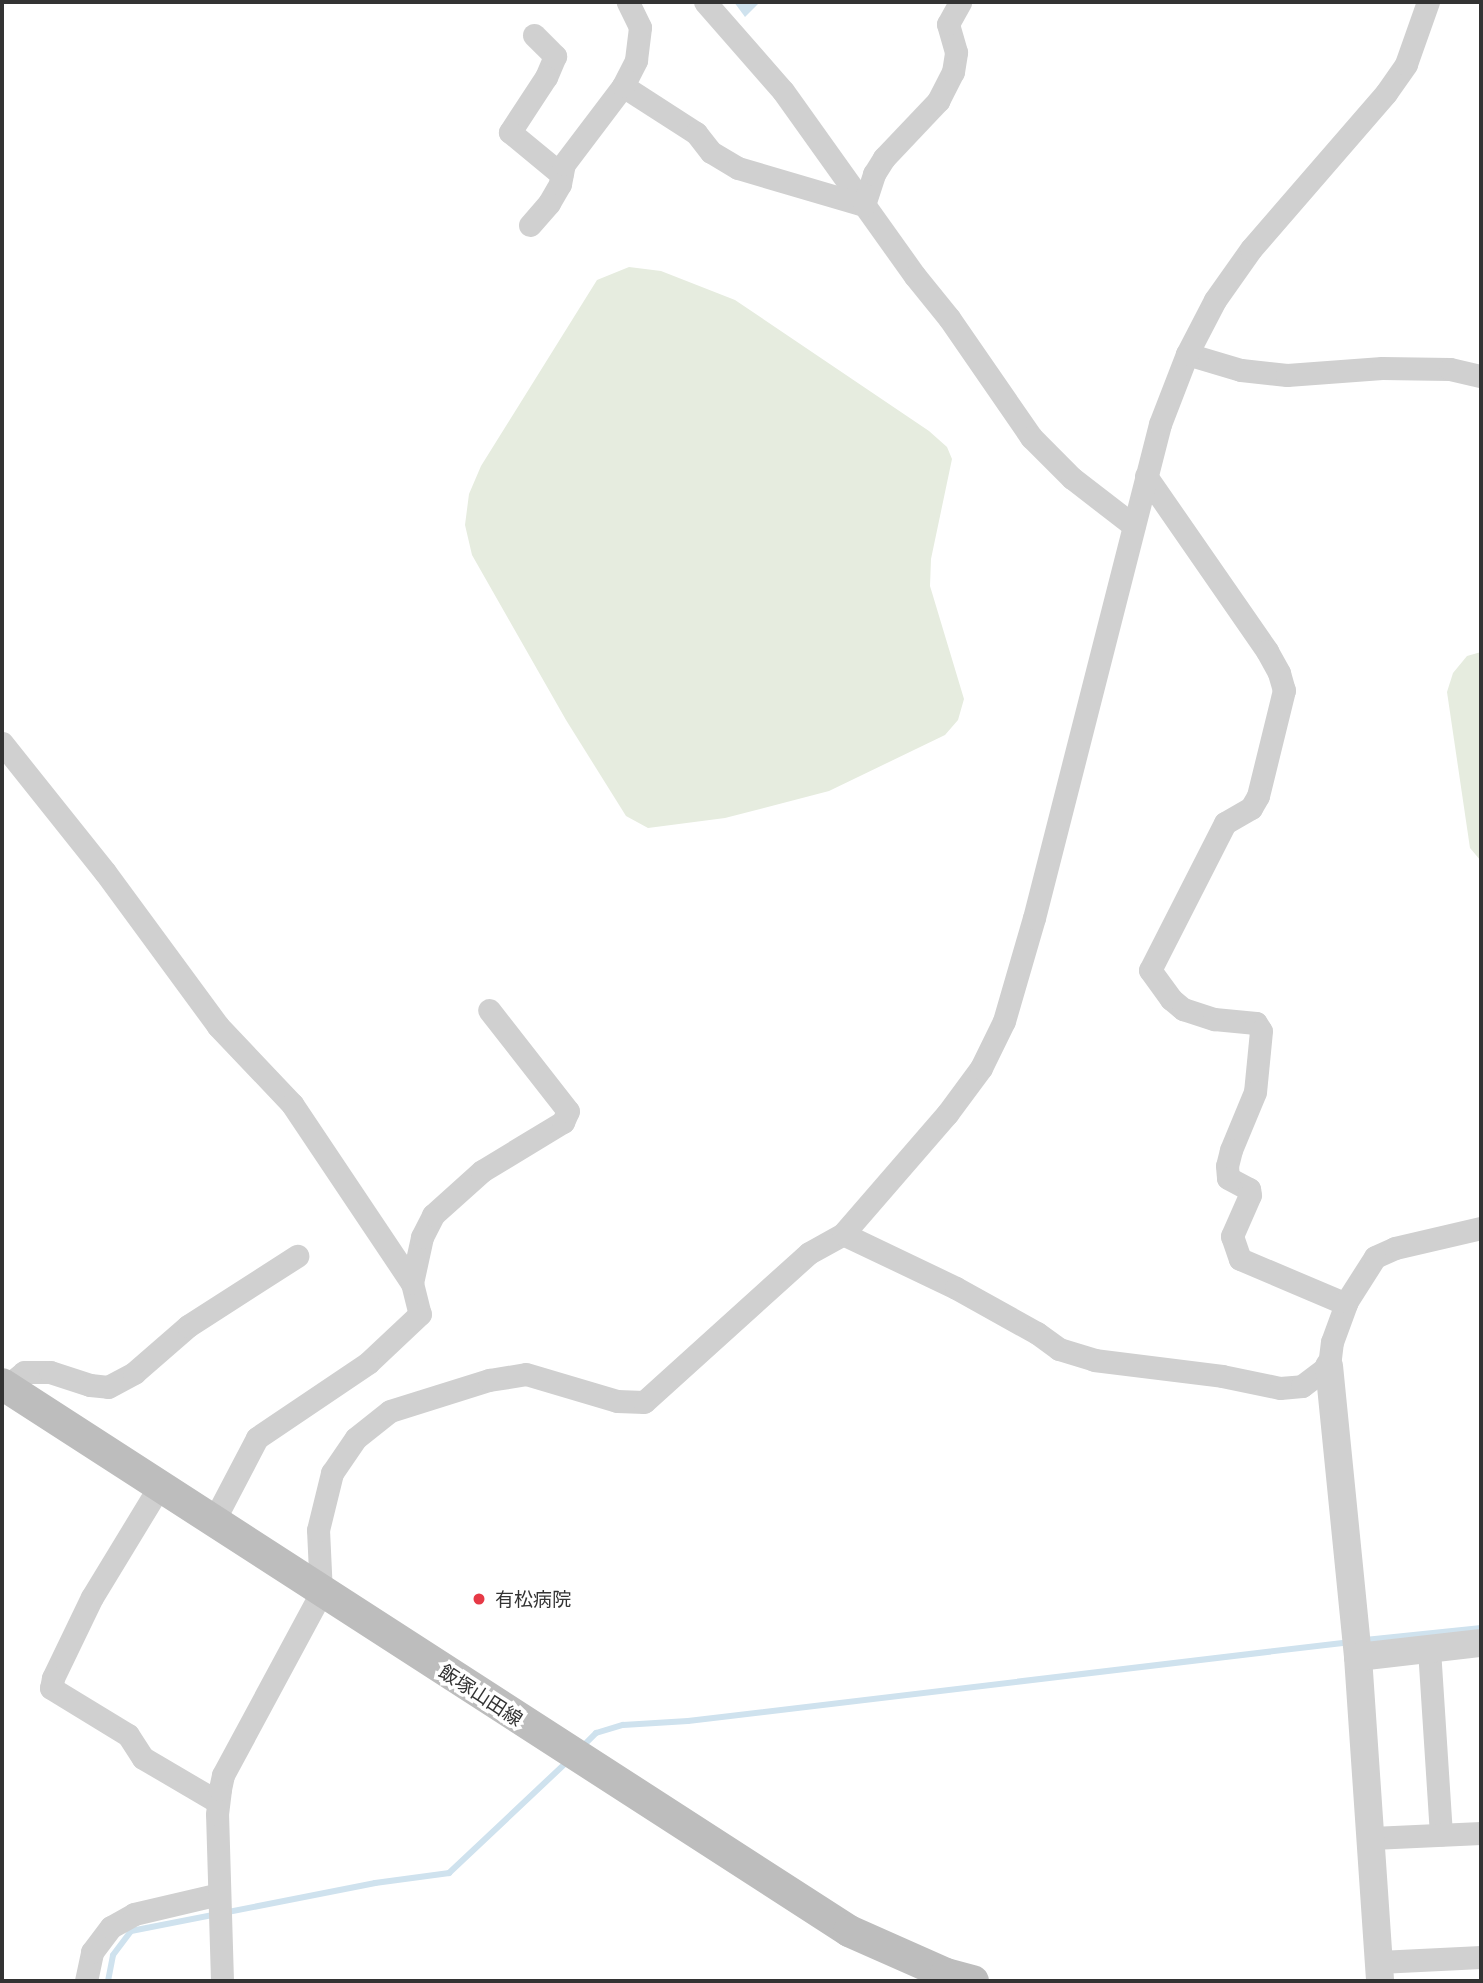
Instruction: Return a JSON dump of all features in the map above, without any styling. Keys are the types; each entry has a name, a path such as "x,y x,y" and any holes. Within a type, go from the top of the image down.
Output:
{"main road":[{"name":"飯塚山田線","path":"3,1387 849,1931 946,1974 973,1981"}],"street":[{"path":"530,225 549,203 564,164 623,86 636,60 640,27 628,2"},
{"path":"705,2 783,91 949,318 1031,437 1072,478 1134,526"},
{"path":"864,205 874,174 884,158 938,100 953,72 956,52 948,24 960,2"},
{"path":"222,1981 218,1802 223,1775 321,1593 318,1530 332,1473 356,1438 390,1411 489,1380 526,1374 617,1401 644,1402 809,1253 843,1234 954,1105 981,1069 1004,1021 1034,918 1160,424 1187,354 1215,300 1251,249 1386,93 1406,64 1428,2"},
{"path":"534,35 555,56 546,77 510,132 562,175"},
{"path":"623,86 695,132 711,152 738,168 864,205"},
{"path":"1187,354 1241,370 1287,375 1382,368 1450,369 1481,376"},
{"path":"1146,476 1267,651 1279,673 1284,690 1258,796 1251,808 1225,823 1150,970 1171,999 1184,1009 1214,1019 1256,1023 1261,1031 1255,1092 1227,1166 1228,1178 1249,1189 1250,1195 1232,1236 1240,1259 1346,1304"},
{"path":"2,743 105,872 218,1026 292,1104 412,1283 420,1314 368,1363 257,1438 213,1522"},
{"path":"412,1283 422,1237 433,1215 482,1171 563,1122 568,1111 489,1010"},
{"path":"1481,1228 1395,1248 1375,1257 1346,1304 1332,1342 1329,1366 1358,1657 1380,1972 1481,1957"},
{"path":"843,1234 956,1288 1059,1349 1094,1360 1222,1376 1280,1388 1302,1385 1329,1366"},
{"path":"3,1387 24,1372 50,1372 90,1385 108,1387 134,1373 188,1326 297,1256"},
{"path":"159,1487 92,1597 51,1688 128,1735 143,1758 218,1802"},
{"path":"1358,1657 1481,1643"},
{"path":"1429,1649 1441,1835"},
{"path":"1372,1838 1481,1833"},
{"path":"86,1981 92,1952 111,1927 134,1914 220,1908"}],"shaded area":[{"path":"629,267 661,271 735,300 929,431 947,447 952,459 931,559 930,586 964,699 958,720 945,735 829,791 725,818 648,828 626,816 566,720 472,555 465,525 469,494 481,466 597,280"},
{"path":"1481,652 1481,861 1470,848 1447,692 1453,673 1467,656"}],"water":[{"path":"734,2 760,2 745,17"}],"waterway":[{"path":"1365,1640 1481,1628"},
{"path":"582,1747 596,1733 623,1725 688,1721 1351,1642"},
{"path":"108,1981 113,1955 131,1931 375,1883 449,1873 569,1760"}],"place":[{"name":"有松病院","path":"479,1599"}]}
